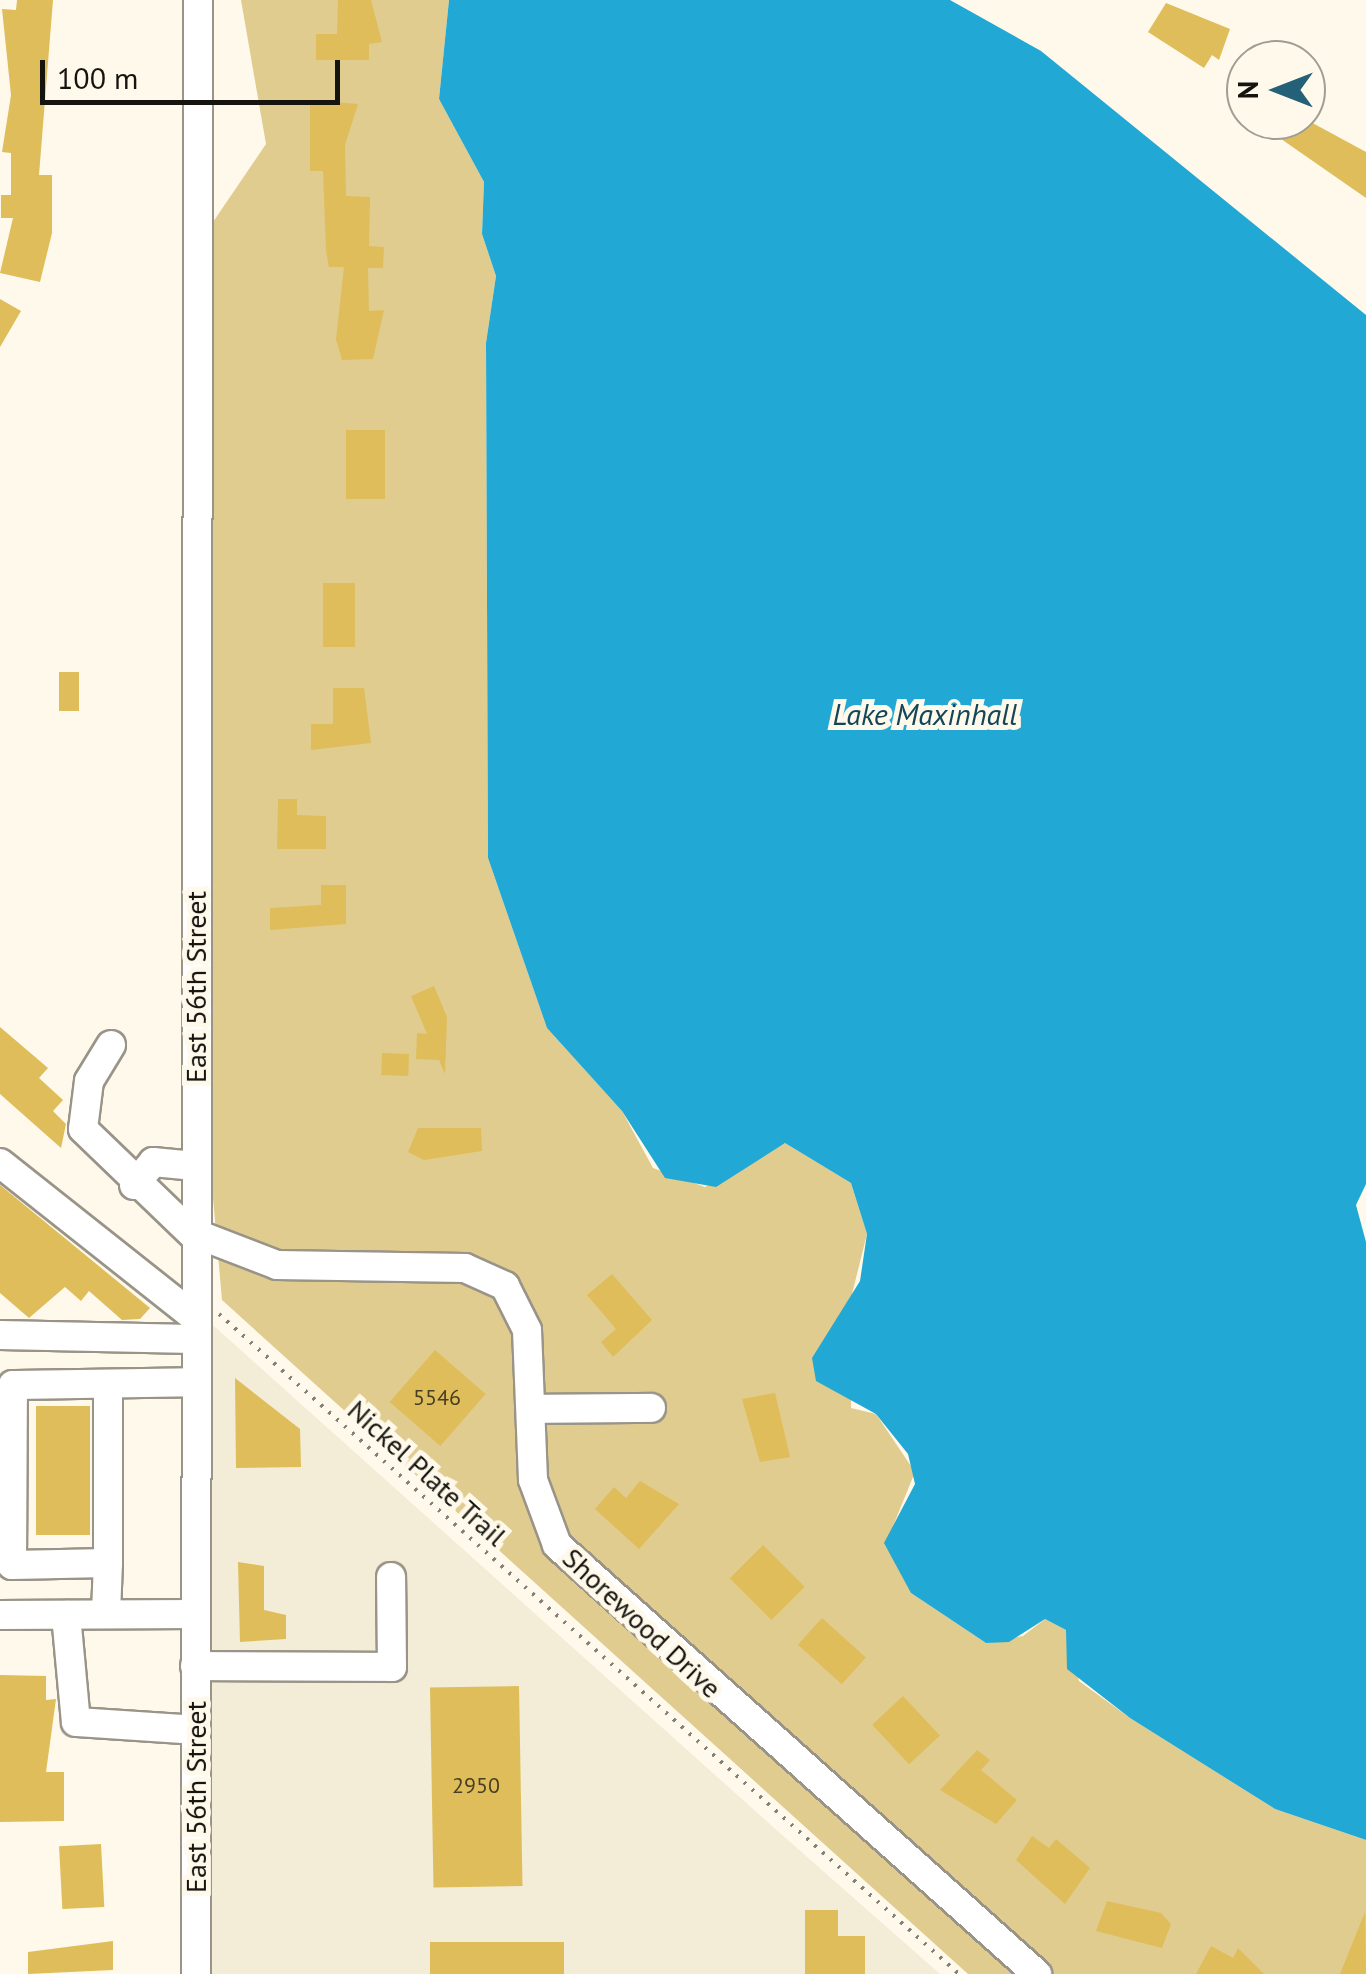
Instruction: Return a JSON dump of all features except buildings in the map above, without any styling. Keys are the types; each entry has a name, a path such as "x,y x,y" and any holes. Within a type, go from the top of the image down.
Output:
{"street":[{"name":"East 56th Street","path":"196,1974 198,0"},
{"path":"111,1045 88,1082 82,1128 134,1184 194,1234"},
{"path":"134,1184 154,1162 195,1166"},
{"path":"0,1163 194,1320 156,1340 0,1335"},
{"name":"Shorewood Drive","path":"194,1234 291,1267 450,1267 493,1278 524,1318 536,1499 569,1560 1037,1974"},
{"path":"156,1340 161,1296"},
{"path":"108,1563 12,1565 13,1385 194,1382"},
{"path":"106,1614 108,1384"},
{"path":"533,1409 651,1408"},
{"path":"196,1666 392,1667 390,1578"},
{"path":"0,1616 195,1614"},
{"path":"66,1615 70,1712 90,1728 196,1730"}],"path":[{"name":"Nickel Plate Trail","path":"194,1320 210,1306 959,1974"}],"shaded area":[{"path":"241,0 449,0 439,99 484,182 482,234 496,276 486,343 488,858 547,1028 622,1111 653,1168 705,1187 785,1143 851,1183 867,1234 852,1294 851,1408 876,1414 915,1472 891,1531 911,1593 986,1643 1023,1636 1045,1619 1066,1630 1079,1681 1130,1718 1275,1809 1366,1840 1366,1974 968,1974 222,1300 213,1198 213,222 266,144"},
{"path":"205,1318 772,1826 940,1974 208,1974"}],"water":[{"name":"Lake Maxinhall","path":"449,0 950,0 1041,51 1366,315 1366,1184 1356,1205 1366,1242 1366,1840 1275,1809 1130,1718 1067,1669 1066,1630 1045,1619 1009,1642 986,1643 911,1593 884,1543 915,1484 908,1454 876,1414 816,1381 812,1358 860,1281 867,1234 851,1183 785,1143 716,1187 665,1178 622,1111 547,1028 488,858 486,343 496,276 482,234 484,182 439,99"}]}
